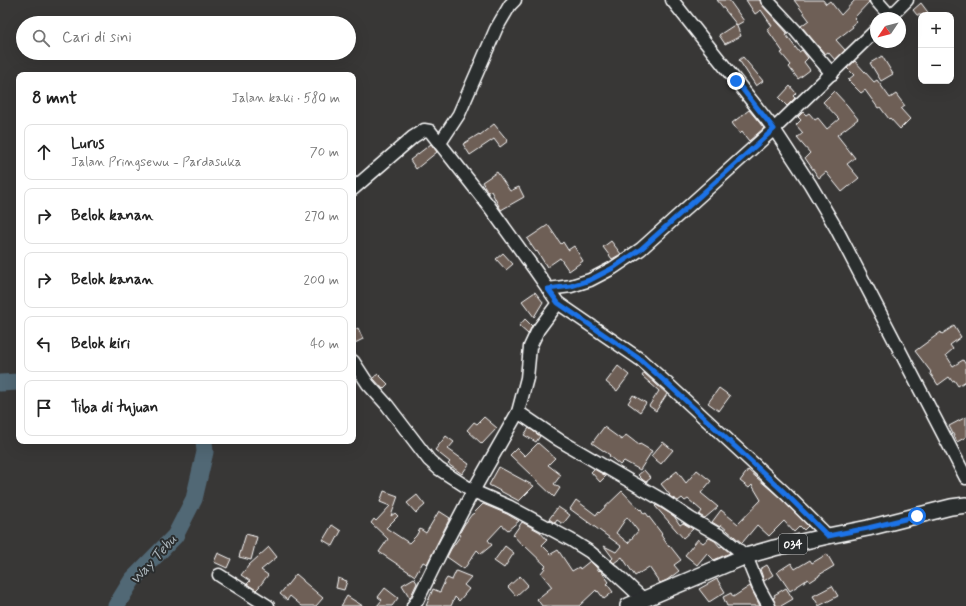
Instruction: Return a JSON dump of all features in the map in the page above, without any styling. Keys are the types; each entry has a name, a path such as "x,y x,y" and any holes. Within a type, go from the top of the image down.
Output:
{"main road":[{"name":"034","path":"628,606 746,556 774,548 868,528 951,507 966,505"}],"street":[{"path":"440,144 459,114 496,29 510,5 515,0"},
{"path":"672,0 774,129 810,184 836,228 966,478"},
{"path":"767,0 795,30 832,74"},
{"path":"876,0 886,12"},
{"path":"895,12 906,0"},
{"path":"548,289 571,286 590,280 613,268 641,249 774,129 870,36"},
{"path":"356,186 413,137 424,130 430,130 489,206 558,303 641,360 784,492 828,536"},
{"path":"413,606 417,601 473,491 518,412 527,378 530,347 538,330 558,303"},
{"path":"356,366 368,384 387,405 429,460 439,469 473,491 510,507 590,552 643,599"},
{"path":"518,412 559,440 721,536 746,556 759,588 769,606"},
{"path":"219,575 268,606"}],"building":[{"path":"717,0 729,0 744,21 737,25"},
{"path":"746,0 760,0 762,5 788,34 786,35 799,52 802,50 808,58 804,62 810,70 798,79 789,67 791,65 781,53 783,52 767,29 772,26 761,10 755,14"},
{"path":"794,0 823,0 826,4 830,1 841,15 855,0 869,0 869,2 854,18 857,21 852,25 853,27 836,40 845,50 835,60 828,52 825,54 801,26 809,20"},
{"path":"921,3 928,12 918,12 917,15 913,10"},
{"path":"736,24 741,36 725,44 719,35"},
{"path":"882,56 893,74 881,81 870,63"},
{"path":"743,57 763,81 756,86 739,60"},
{"path":"855,61 874,82 877,80 890,98 896,94 905,106 901,109 910,119 900,129 890,118 889,119 880,107 878,108 865,90 861,93 848,80 854,75 847,68"},
{"path":"790,86 796,93 793,96 795,98 787,106 779,98"},
{"path":"834,91 858,119 837,135 855,158 847,164 859,178 842,192 826,172 819,178 805,158 810,153 797,138 803,133 796,125 801,120 798,117 803,112 806,115 809,113 815,120 818,118 827,129 839,119 823,102"},
{"path":"749,110 764,128 749,141 742,132 740,134 732,123"},
{"path":"494,124 508,141 500,147 494,139 470,155 463,144 479,134 480,135"},
{"path":"431,144 437,152 416,169 410,160"},
{"path":"497,172 510,191 519,187 524,197 501,210 491,191 488,192 482,182"},
{"path":"548,225 561,244 563,242 568,250 574,246 583,261 569,271 560,258 547,267 527,239"},
{"path":"611,241 621,254 612,259 603,247"},
{"path":"503,253 513,264 506,270 496,259"},
{"path":"535,292 543,302 534,317 522,301"},
{"path":"525,319 532,326 528,334 519,326"},
{"path":"954,326 961,337 950,345 953,349 946,355 953,366 963,360 966,365 966,381 958,386 954,380 952,381 949,377 938,385 930,373 931,372 915,351 941,332 942,334"},
{"path":"358,328 363,339 356,342 356,329"},
{"path":"618,366 629,375 617,391 606,382"},
{"path":"644,373 667,394 656,411 649,406 659,391 642,376"},
{"path":"378,374 388,384 383,389 373,378"},
{"path":"719,388 730,396 719,411 708,403"},
{"path":"633,395 646,403 640,412 628,403"},
{"path":"484,417 497,428 482,444 467,430 474,422 477,424"},
{"path":"966,417 966,437 957,442 949,426"},
{"path":"604,427 622,440 626,435 639,445 640,444 652,451 640,470 624,461 620,465 609,456 610,455 592,443"},
{"path":"529,428 540,436 536,442 524,435"},
{"path":"446,436 454,442 448,449 469,464 462,474 448,464 450,462 435,450"},
{"path":"663,442 673,450 661,464 651,456"},
{"path":"538,443 555,458 548,465 561,475 554,484 560,488 554,497 510,455 517,448 525,456"},
{"path":"499,467 534,486 519,501 489,485"},
{"path":"594,469 606,476 600,482 591,472"},
{"path":"644,470 651,478 646,482 638,475"},
{"path":"697,470 711,481 701,493 718,507 705,518 699,515 702,511 688,499 685,501 682,498 678,501 669,496 670,495 661,484 677,471 686,483"},
{"path":"748,470 779,497 808,526 804,530 800,526 794,532 784,521 769,536 757,525 742,543 721,525 720,527 712,522 721,510 738,524 761,500 752,485 749,488 740,481"},
{"path":"384,491 398,496 391,516 395,513 398,516 386,528 409,543 420,529 426,533 439,511 450,518 427,564 423,562 415,576 379,552 388,539 371,523 374,519 376,521 390,506 380,502"},
{"path":"622,491 640,510 641,509 644,514 646,513 662,534 661,535 669,547 670,546 681,560 674,565 679,571 667,580 660,583 649,567 635,576 622,557 614,563 611,560 613,558 604,546 616,552 621,546 570,509 576,500 596,515 598,512 599,513","holes":["627,517 638,531 628,543 616,533"]},
{"path":"417,495 425,505 416,513 407,503"},
{"path":"483,504 507,514 519,521 508,530 502,525 488,540 492,545 481,554 477,550 464,569 447,557 461,535 459,534 464,525 472,514"},
{"path":"656,505 674,516 680,525 683,523 693,529 683,538 655,506"},
{"path":"558,507 570,515 563,524 557,520 555,523 549,519"},
{"path":"522,522 540,532 547,540 542,545 551,554 558,550 572,571 579,567 580,569 590,561 599,571 601,571 609,582 607,584 613,592 604,599 596,590 579,606 542,606 537,599 552,587 541,573 546,566 513,535"},
{"path":"332,525 341,531 333,546 323,540"},
{"path":"246,534 257,537 251,560 239,557"},
{"path":"709,538 730,553 714,560 707,553 697,565 685,555 698,539 703,543"},
{"path":"505,546 514,553 504,568 494,561"},
{"path":"269,547 277,557 261,570 268,575 256,590 247,584 250,581 241,575 249,565"},
{"path":"218,553 231,559 227,568 214,562"},
{"path":"827,554 834,566 810,582 808,579 790,591 777,572 791,563 795,569 810,560 812,563"},
{"path":"767,565 773,575 764,581 760,569"},
{"path":"456,571 471,577 464,585 469,589 459,601 455,597 451,606 426,606 433,589 440,592 447,578 452,580"},
{"path":"296,574 323,598 316,606 302,606 290,596 287,600 280,594"},
{"path":"520,576 528,585 516,596 508,587"},
{"path":"338,578 347,581 344,590 336,588"},
{"path":"414,578 417,583 410,598 402,585"},
{"path":"717,579 725,592 709,602 699,589"},
{"path":"750,586 760,606 727,606 723,597 731,593 733,597"},
{"path":"832,586 838,596 819,606 813,596"},
{"path":"385,588 398,598 392,606 377,606 382,600 378,597"},
{"path":"786,588 793,599 781,606 776,606 773,598 775,597 774,595"},
{"path":"347,596 363,606 341,606"}],"waterway":[{"name":"Way Tebu","path":"0,383 16,382"},
{"name":"Way Tebu","path":"116,606 132,580 175,536 194,499 205,452 204,444"}],"route":[{"path":"736,81 774,129 641,249 613,268 590,280 571,286 548,289 558,303 641,360 784,492 828,536 917,516"}]}
